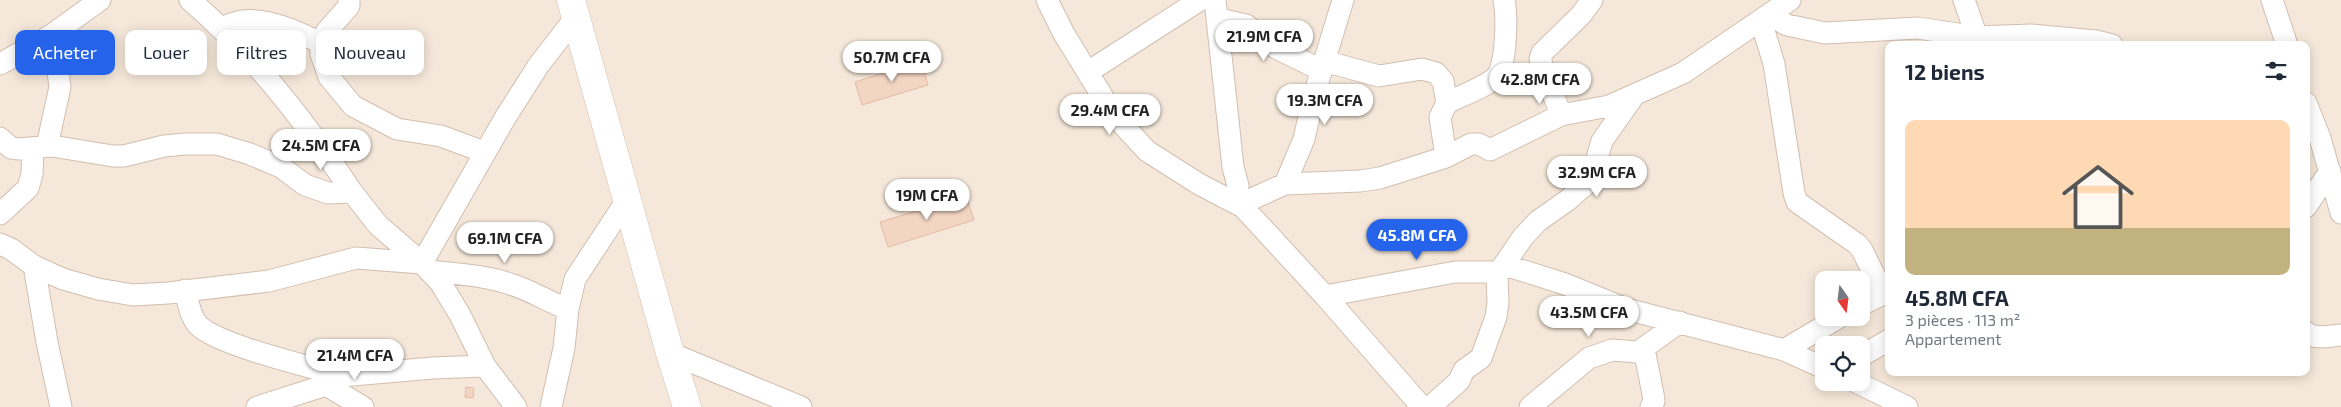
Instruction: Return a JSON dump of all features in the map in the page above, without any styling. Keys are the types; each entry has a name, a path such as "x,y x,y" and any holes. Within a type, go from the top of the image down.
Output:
{"street":[{"path":"58,30 100,0"},
{"path":"190,0 248,55 328,155 352,192 378,225 426,267 440,282 460,315 485,366 516,407"},
{"path":"328,30 349,6 349,0"},
{"path":"1047,0 1088,72 1124,126 1147,151 1199,184 1240,205 1326,296 1422,407"},
{"path":"1088,72 1200,0"},
{"path":"1285,184 1304,139 1343,0"},
{"path":"1446,158 1440,117 1447,103 1496,77 1500,68 1504,46 1506,9 1504,0"},
{"path":"1561,115 1540,60 1542,53 1581,15 1592,0"},
{"path":"1240,205 1285,184 1360,181 1417,168 1446,158 1471,144 1479,144 1490,150 1561,115 1609,106 1683,74 1790,0"},
{"path":"1964,0 1977,37"},
{"path":"2272,0 2286,41"},
{"path":"426,267 484,152 574,8"},
{"path":"574,8 670,353 688,407"},
{"path":"1217,10 1231,144 1240,205"},
{"path":"1217,10 1246,25 1276,48 1323,66 1379,76 1406,70 1422,70 1436,73 1442,81 1447,103"},
{"path":"1765,18 1825,33 1918,28 1977,37 2031,35 2055,41"},
{"path":"1765,18 1797,202 1857,244 1885,290"},
{"path":"220,28 243,21 274,24 293,29 316,40"},
{"path":"0,64 15,56"},
{"path":"0,214 28,188 60,87 58,75"},
{"path":"327,75 353,106 397,129 442,136 484,152"},
{"path":"1430,407 1458,381 1464,370 1481,358 1496,317 1501,270 1524,236 1538,221 1568,200 1584,185 1594,169 1602,141 1637,93"},
{"path":"2310,113 2320,138 2341,213"},
{"path":"0,138 12,148 40,148 124,156 164,146 217,144 250,154 281,167 305,185 328,193 352,192"},
{"path":"2310,200 2330,171"},
{"path":"551,407 564,348 568,309 575,279 627,200"},
{"path":"0,244 11,249 34,266 63,279 98,289 133,295 269,280 356,258 426,267 482,277 510,284 568,309"},
{"path":"34,266 46,342 61,407"},
{"path":"1326,296 1455,272 1494,272 1501,270 1565,284 1626,308 1784,350 1815,364"},
{"path":"184,290 193,317 203,328 248,348 333,380 363,407"},
{"path":"1870,300 1885,293"},
{"path":"1530,407 1589,358 1612,350 1638,352 1680,322"},
{"path":"1784,350 1824,326"},
{"path":"2310,334 2317,337 2341,335"},
{"path":"1870,351 1885,342"},
{"path":"1644,349 1654,394 1652,407"},
{"path":"670,353 801,407"},
{"path":"257,407 333,380 434,368 485,366"},
{"path":"1870,389 1907,407"}],"shaded area":[{"path":"0,0 2341,0 2341,407 0,407"}],"building":[{"path":"921,61 928,85 862,105 855,82"},
{"path":"966,196 974,220 888,247 880,222"},
{"path":"466,387 474,388 473,398 465,397"}]}
